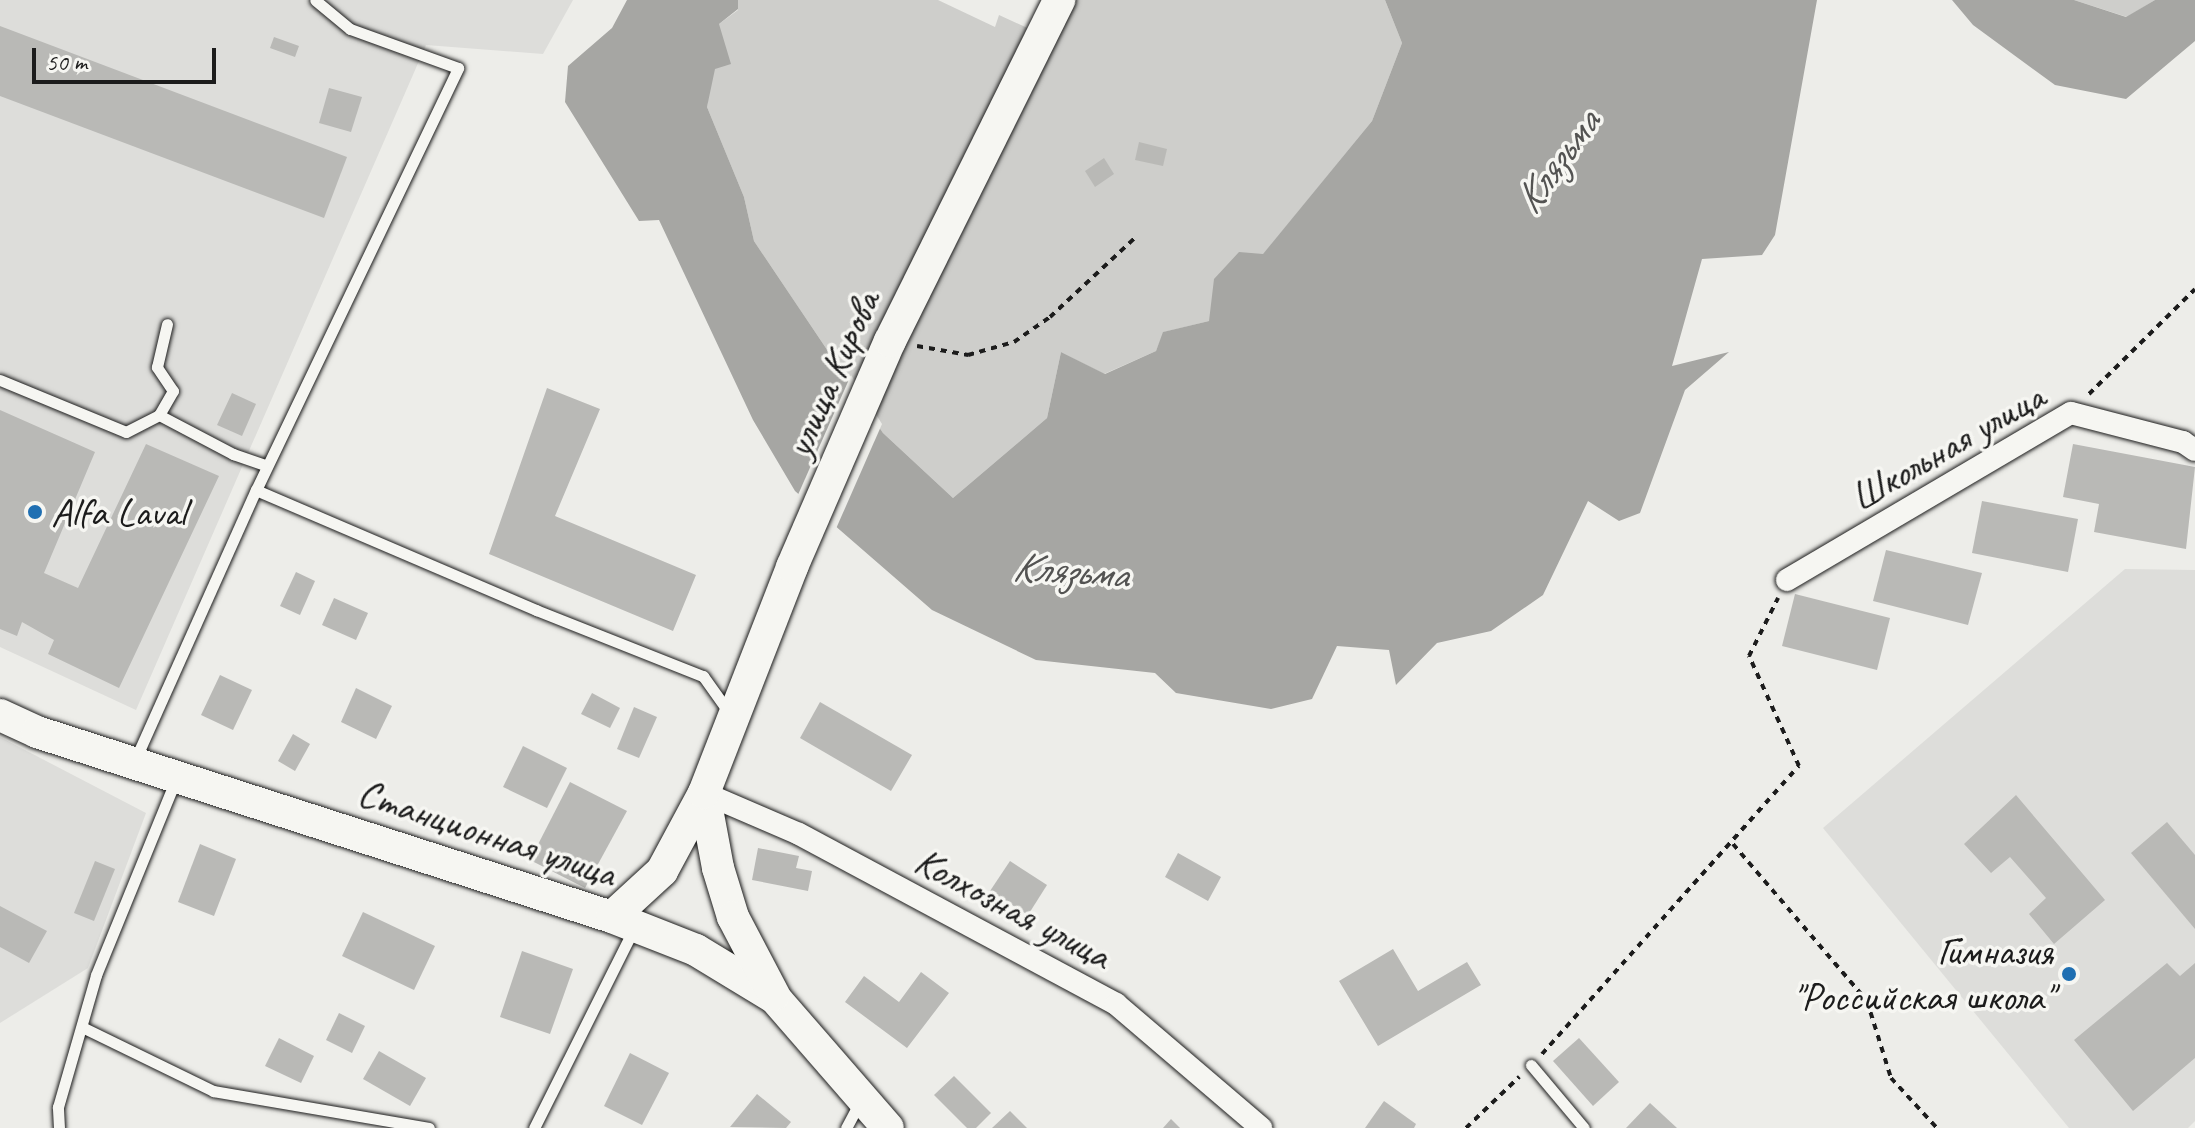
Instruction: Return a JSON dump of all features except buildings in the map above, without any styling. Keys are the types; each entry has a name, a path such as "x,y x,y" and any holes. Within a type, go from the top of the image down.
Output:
{"street":[{"name":"улица Кирова","path":"624,921 662,871 704,793 792,567 902,343 1059,0"},
{"name":"Школьная улица","path":"1787,580 2071,413 2183,442 2195,450"},
{"name":"Станционная улица","path":"0,715 134,764 624,921 696,950 775,998 888,1128"},
{"path":"704,793 718,868 733,917 775,998"},
{"name":"Колхозная улица","path":"704,793 799,834 1116,1004 1261,1128"}],"lane":[{"path":"134,764 267,466 458,68 350,29 315,0"},
{"path":"0,380 126,432 159,415 173,391 157,367 167,324"},
{"path":"159,415 267,466"},
{"path":"256,490 536,610 703,676 733,719"},
{"path":"59,1128 58,1107 96,975 177,777"},
{"path":"534,1128 624,921"},
{"path":"82,1027 213,1091 429,1128"},
{"path":"1531,1065 1584,1128"},
{"path":"846,1128 863,1096"}],"path":[{"path":"902,343 968,355 1014,342 1050,317 1137,236"},
{"path":"2071,413 2195,289"},
{"path":"1466,1128 1531,1065 1733,844 1799,766 1749,656 1787,580"},
{"path":"1733,844 1867,1001 1891,1078 1937,1128"}],"shaded area":[{"path":"0,0 573,0 543,54 426,45 136,710 0,647"},
{"path":"738,0 938,0 995,27 999,15 1032,30 1044,0 1385,0 1402,43 1372,121 1209,321 1164,332 1156,351 1104,374 1061,352 1047,418 953,498 883,433 754,241 744,197 707,107 719,24 738,10"},
{"path":"2074,0 2155,0 2127,17"},
{"name":"Гимназия \"Российская школа\"","path":"2125,569 2195,570 2195,1121 2188,1128 2069,1128 1823,828"},
{"path":"0,737 146,813 88,968 0,1023"}],"water":[{"name":"Клязьма","path":"627,0 738,0 738,9 719,24 731,64 715,69 707,107 744,197 754,241 883,433 953,498 1047,418 1061,352 1105,374 1156,351 1163,332 1209,321 1214,279 1239,252 1263,254 1372,121 1402,43 1385,0 1817,0 1775,235 1762,255 1702,259 1672,366 1729,352 1685,390 1640,513 1619,521 1588,501 1543,595 1491,631 1437,643 1396,685 1389,650 1337,646 1312,699 1271,709 1176,693 1155,673 1036,660 932,610 795,491 753,420 659,220 639,221 565,102 568,66 612,28"},
{"path":"1952,0 2074,0 2126,17 2155,0 2195,0 2195,41 2126,99 2055,85 1973,25"}],"pier":[{"path":"851,375 882,424 835,531 797,497"}],"place":[{"name":"Alfa Laval","path":"35,512"},
{"name":"Гимназия \"Российская школа\"","path":"2069,974"}]}
